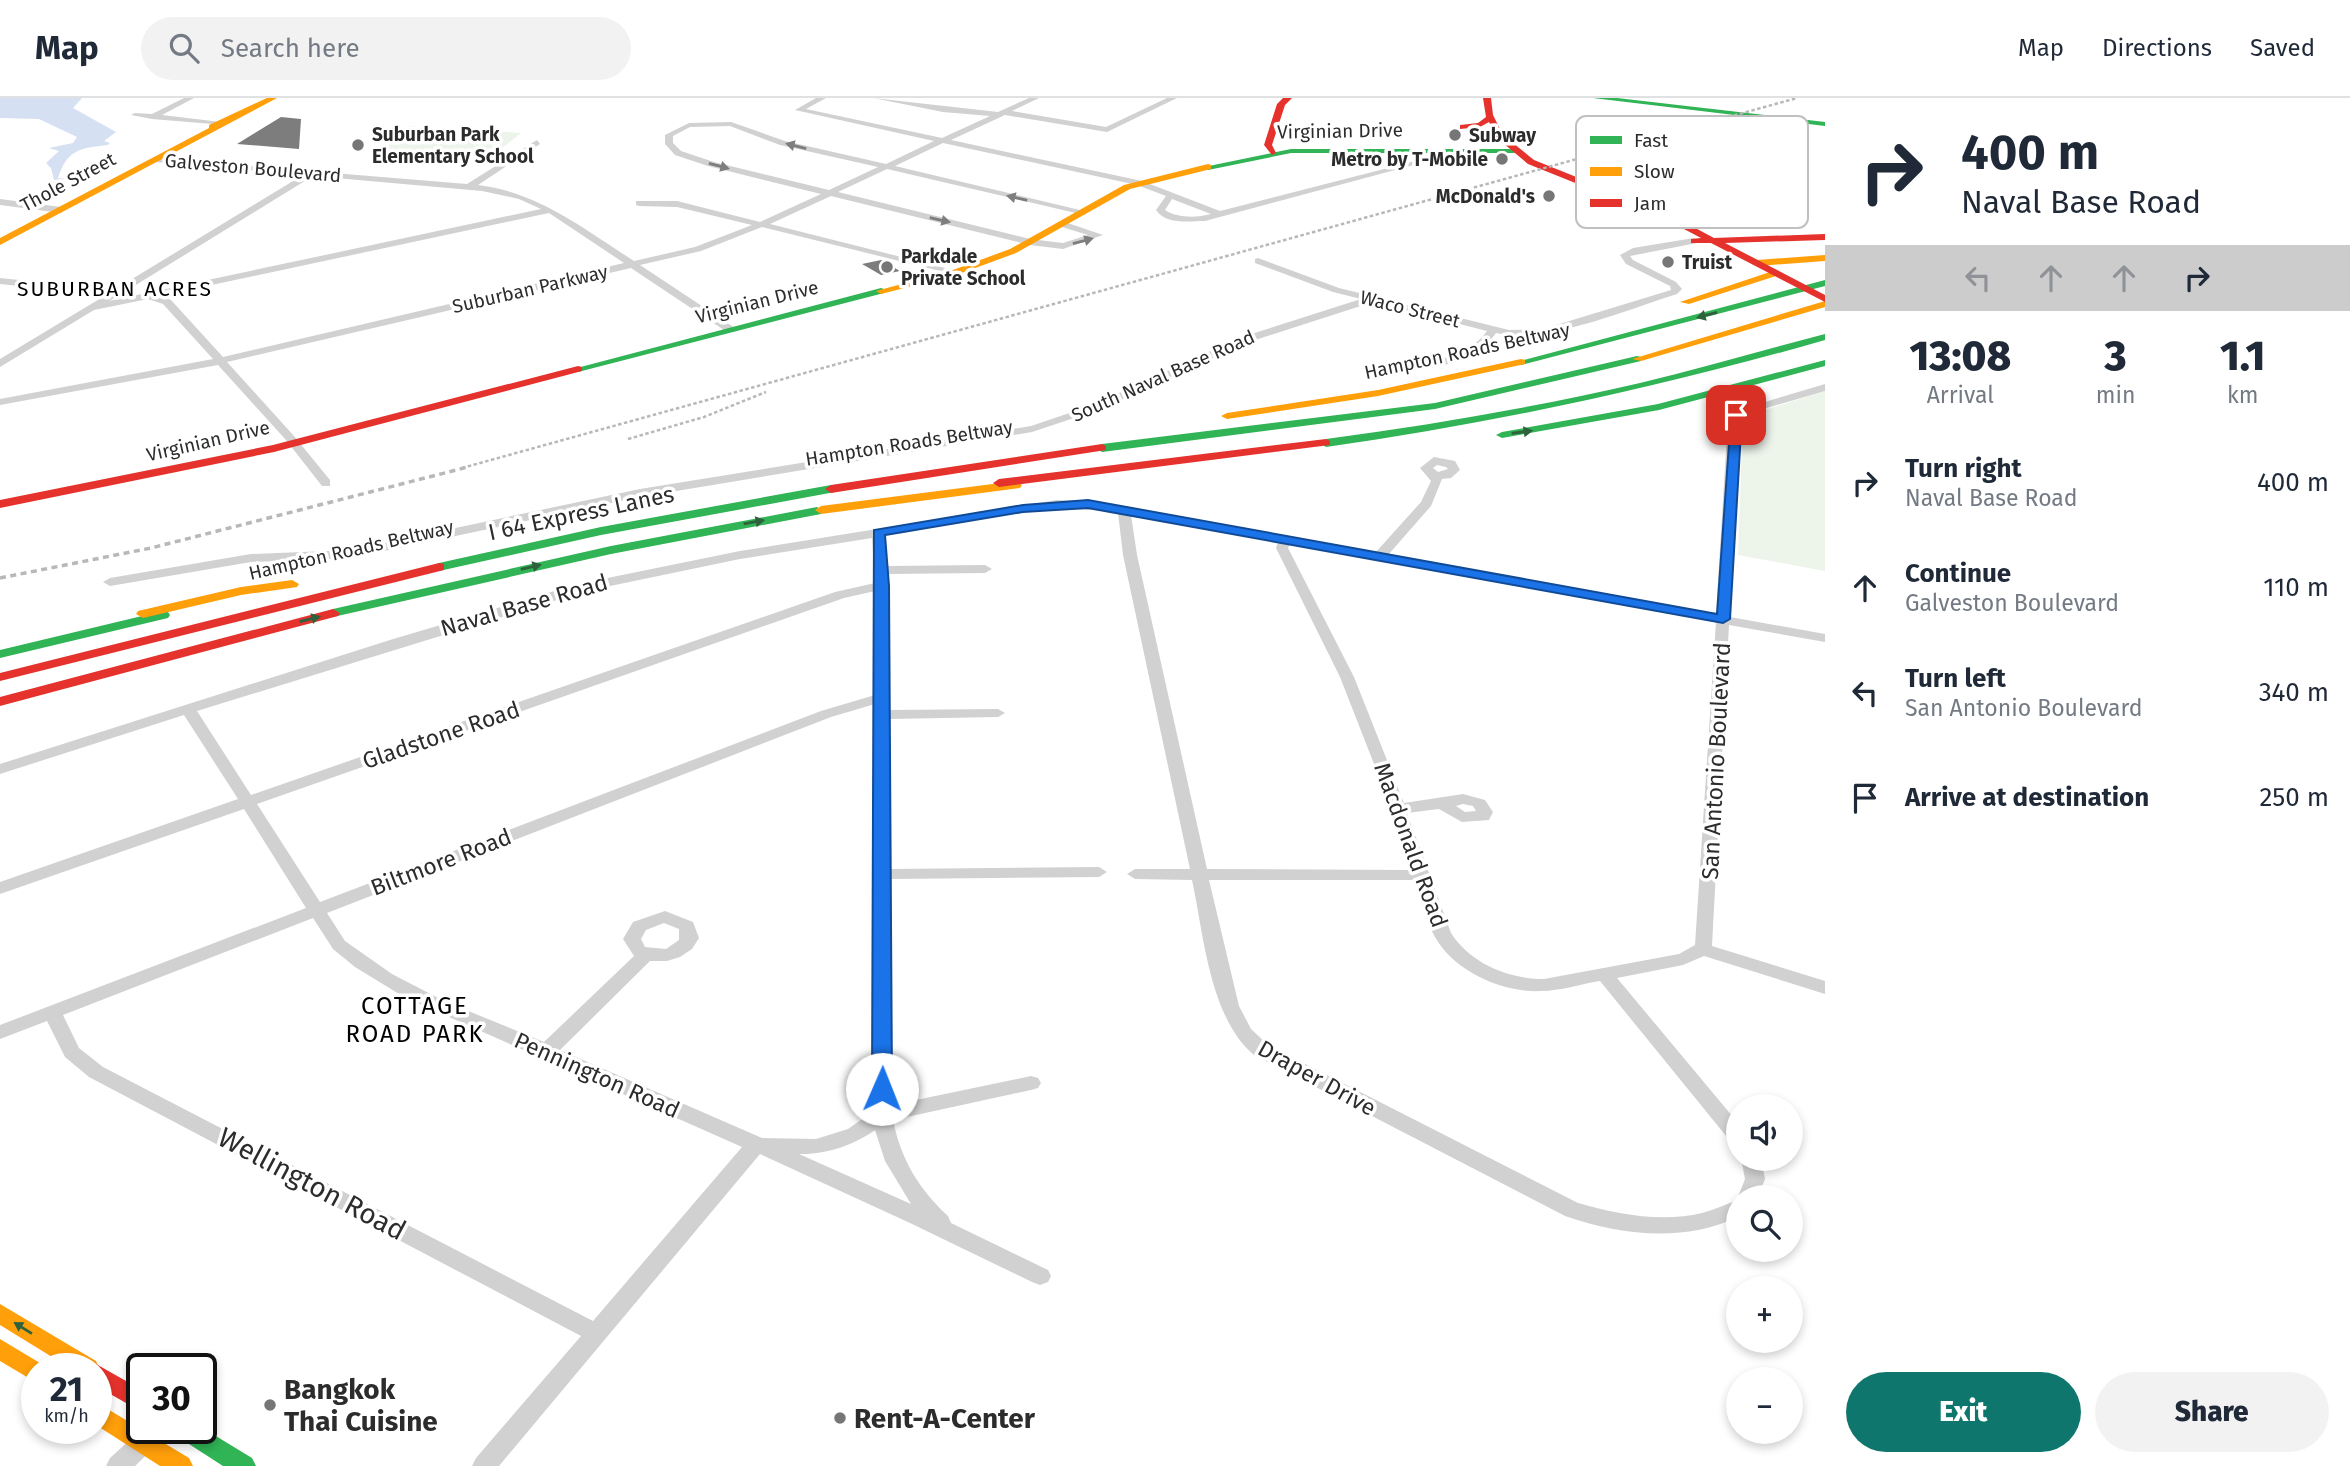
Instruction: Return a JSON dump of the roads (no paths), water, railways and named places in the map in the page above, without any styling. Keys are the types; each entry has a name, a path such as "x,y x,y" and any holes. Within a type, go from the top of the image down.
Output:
{"main road":[{"name":"Thole Street","path":"0,242 272,98"},
{"path":"1272,153 1268,145 1281,104 1288,98"},
{"path":"1487,98 1490,118 1500,136 1514,151 1543,168 1576,181"},
{"path":"1597,98 1755,116"},
{"path":"1648,98 1807,116"},
{"path":"1464,127 1478,126 1490,118"},
{"name":"Virginian Drive","path":"0,504 133,479 294,443 956,272 1001,257 1123,189 1142,183 1272,153 1514,151"},
{"path":"1678,228 1825,302 1818,321"},
{"path":"1702,240 1825,237"},
{"path":"1751,238 1734,244 1818,321"},
{"path":"1252,412 1516,356 1765,271 1825,258"},
{"name":"Hampton Roads Beltway","path":"332,576 689,500 1252,412 1467,375 1773,297 1824,280"},
{"path":"0,702 244,636 540,565 821,510 992,484 1305,445 1560,398 1818,321"},
{"name":"I 64 Express Lanes","path":"0,677 274,605 514,549 792,495 1097,450 1445,404 1818,321"},
{"path":"1479,438 1658,407 1825,363"},
{"path":"821,510 1140,470 1455,441"},
{"name":"Hampton Roads Beltway","path":"0,647 241,591 302,582 0,654"},
{"path":"0,718 60,693 244,636"},
{"path":"0,1313 64,1353"},
{"path":"0,1349 21,1363"},
{"path":"160,1444 181,1466"},
{"path":"209,1444 244,1466"}],"street":[{"path":"152,117 190,98"},
{"path":"822,98 799,109 1142,183 1219,214"},
{"path":"877,98 943,110 1001,113 1107,130 1173,98"},
{"name":"Suburban Parkway","path":"0,402 72,391 221,361 698,249 830,194 1035,98"},
{"path":"135,115 225,123"},
{"path":"1062,224 1098,235 1058,247 1030,242 830,194 678,153 669,144 671,133 698,123 731,124 783,144 1084,212"},
{"path":"469,187 537,142"},
{"path":"1171,195 1160,210 1168,216 1197,219 1462,151"},
{"name":"Galveston Boulevard","path":"155,160 469,187 511,194 550,210 731,330"},
{"path":"0,364 312,173"},
{"path":"0,202 61,210"},
{"path":"639,203 677,204 765,223 956,272"},
{"path":"0,281 162,297 550,210"},
{"name":"Waco Street","path":"1258,261 1317,284 1493,330 1544,332 1674,292 1677,289 1673,284 1629,262 1625,255 1633,251 1702,240"},
{"path":"146,274 162,297 326,482"},
{"path":"92,308 144,296"},
{"name":"South Naval Base Road","path":"110,582 251,558 351,554 639,493 1052,425 1083,414 1241,340 1373,299"},
{"path":"1376,372 1419,367 1466,353 1489,340 1493,330"},
{"name":"San Antonio Boulevard","path":"1702,949 1705,942 1711,853 1734,418 1742,412 1825,387"},
{"path":"1380,556 1427,503 1437,481 1435,476"},
{"name":"Naval Base Road","path":"0,769 583,587 740,555 1064,504 1124,510"},
{"path":"1124,510 1825,638"},
{"name":"Draper Drive","path":"1124,510 1130,555 1233,1021 1241,1033 1261,1049 1572,1210 1623,1223 1690,1224 1726,1215"},
{"path":"878,533 882,578 883,706 882,1115 890,1151 907,1187 940,1221 966,1239"},
{"name":"Macdonald Road","path":"1285,539 1282,548 1335,651 1398,809 1442,934 1456,951 1476,967 1509,982 1544,985 1683,959 1702,949"},
{"name":"Gladstone Road","path":"0,888 882,578 985,569"},
{"path":"883,706 998,713"},
{"name":"Biltmore Road","path":"0,1032 826,714 883,706"},
{"name":"Pennington Road","path":"188,709 339,945 379,976 966,1239 1040,1276"},
{"path":"1398,809 1442,804"},
{"path":"884,874 1099,872"},
{"path":"1135,874 1420,875"},
{"path":"1702,949 1825,988"},
{"path":"546,1052 646,955"},
{"path":"1604,974 1726,1122"},
{"name":"Wellington Road","path":"52,1012 72,1052 96,1072 594,1332"},
{"path":"484,1466 594,1332 755,1146 796,1149 825,1145 855,1134 882,1115 1031,1083"},
{"path":"118,1466 141,1444"}],"water":[{"path":"0,98 82,98 73,108 116,132 104,141 110,143 108,145 82,149 70,156 58,178 66,179 54,180 51,168 46,163 59,151 49,148 73,143 77,137 39,119 0,118"}],"railway":[{"path":"1732,116 1797,98"},
{"path":"462,468 1576,159"},
{"path":"628,439 704,417 766,392"},
{"path":"0,578 151,548 468,467"}],"place":[{"name":"Subway","path":"1455,135"},
{"name":"Suburban Park Elementary School","path":"358,145"},
{"name":"Metro by T-Mobile","path":"1502,159"},
{"name":"McDonald's","path":"1549,196"},
{"name":"Truist","path":"1668,262"},
{"name":"Parkdale Private School","path":"887,267"},
{"name":"Bangkok Thai Cuisine","path":"270,1405"},
{"name":"Rent-A-Center","path":"840,1418"}],"district":[{"name":"SUBURBAN ACRES","path":"115,289"},
{"name":"COTTAGE ROAD PARK","path":"415,1020"}]}
